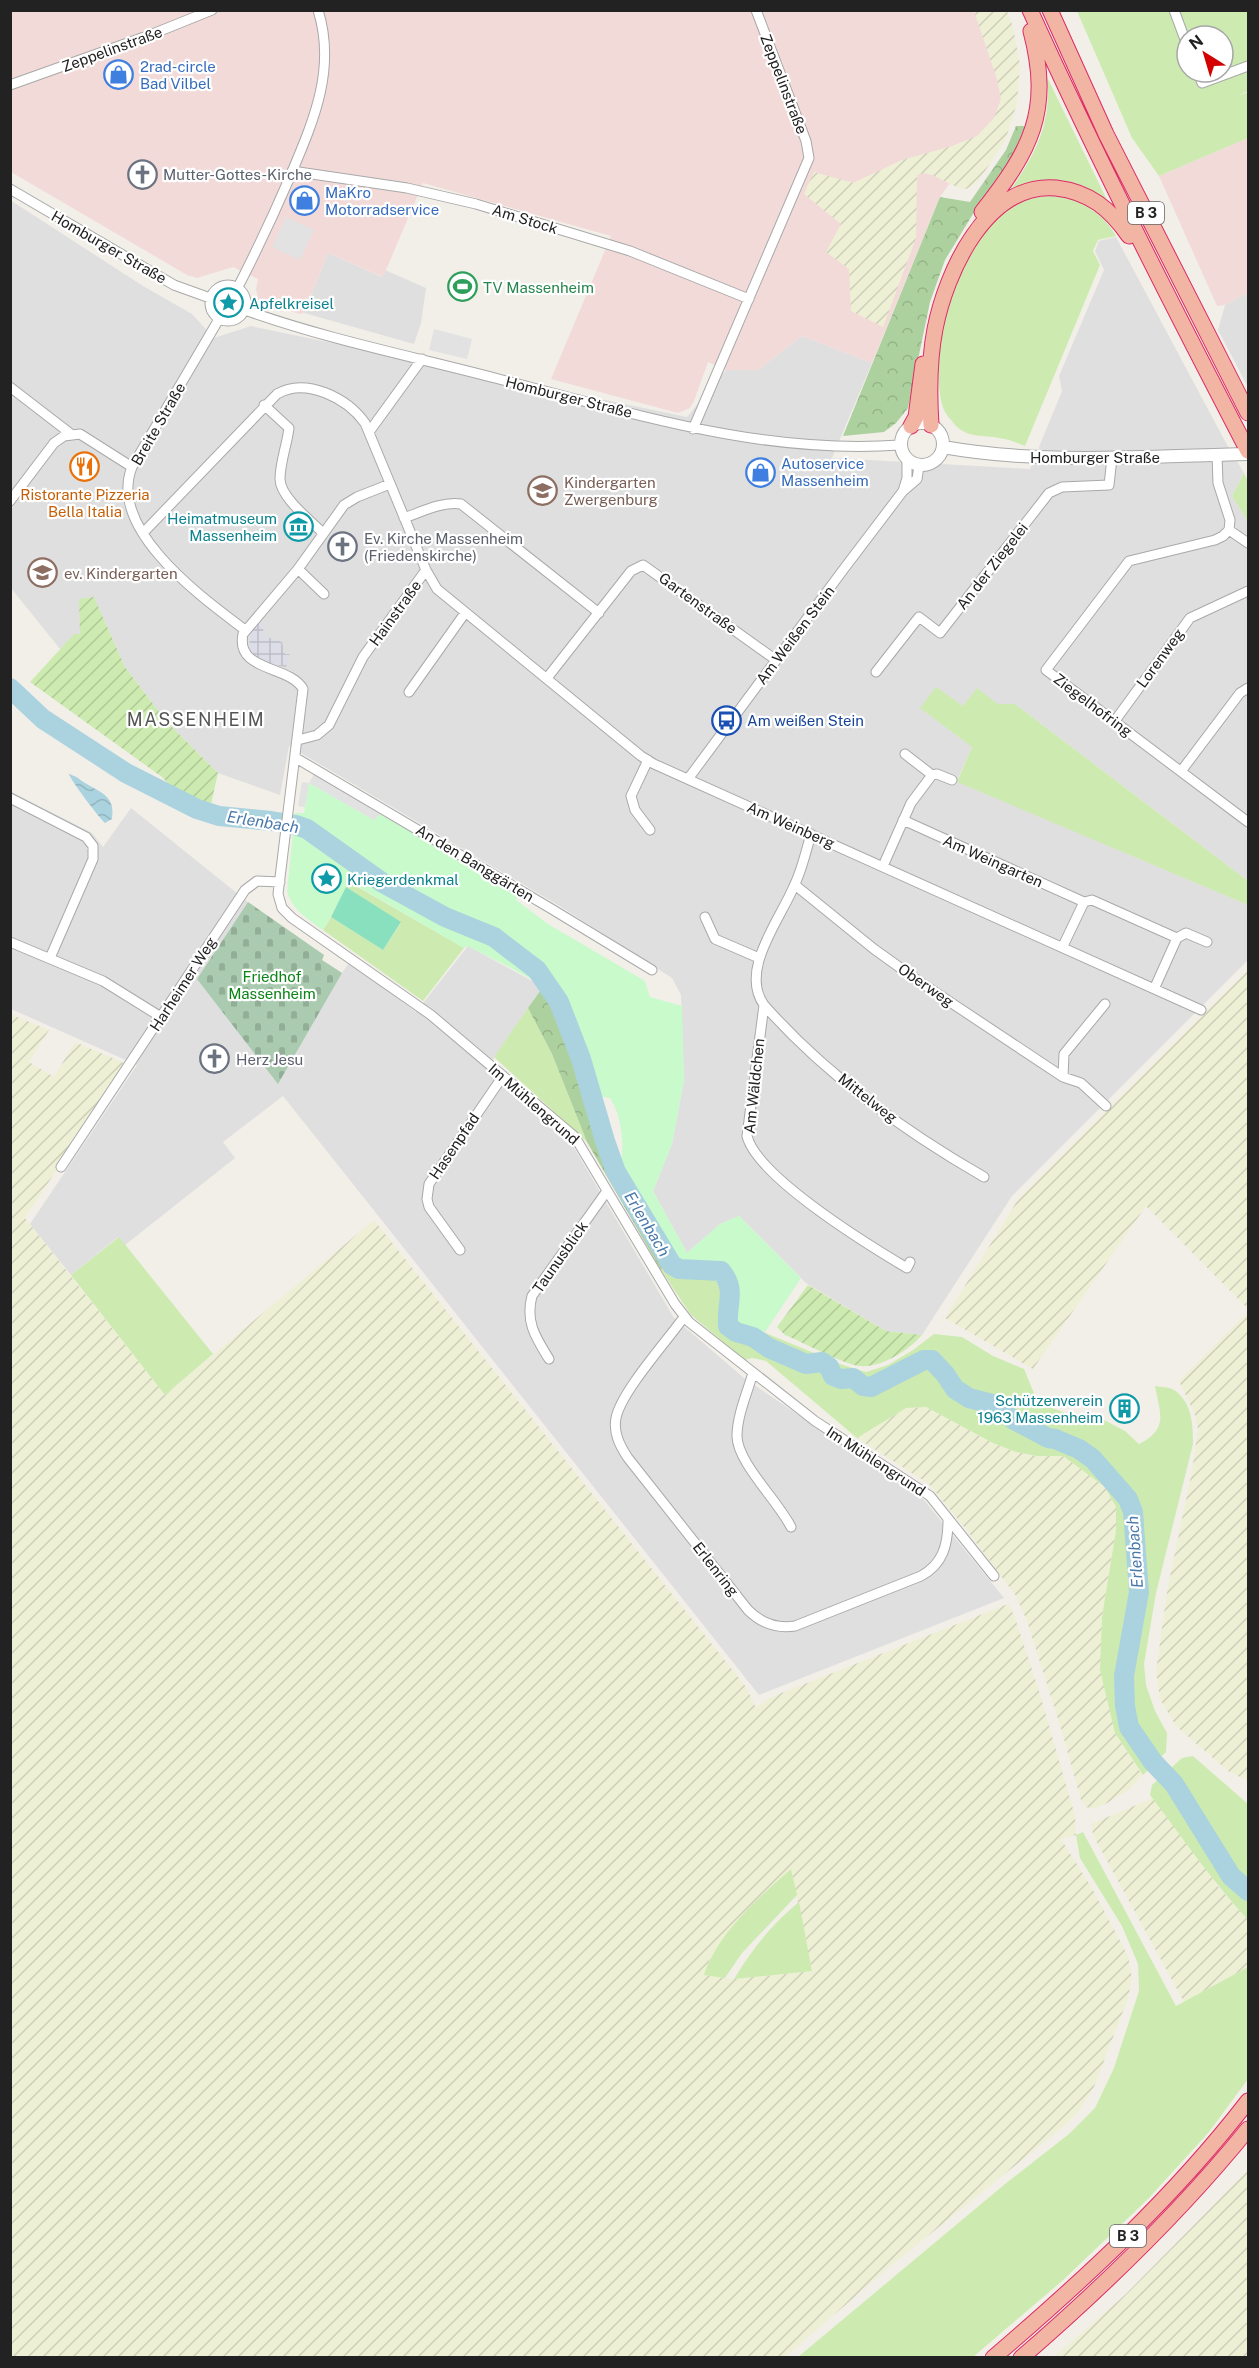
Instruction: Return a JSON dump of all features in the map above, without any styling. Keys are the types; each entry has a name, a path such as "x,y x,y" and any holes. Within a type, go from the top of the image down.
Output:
{"highway":[{"name":"B 3","path":"1028,10 1090,143 1248,453"},
{"path":"911,426 916,417 926,339 942,284 960,245 1012,172 1034,128 1040,92 1038,56 1028,10"},
{"name":"B 3","path":"1050,10 1106,134 1248,413"},
{"path":"931,425 929,406 932,355 943,300 955,270 973,237 990,214 1007,200 1025,191 1045,188 1070,190 1091,198 1112,213 1162,286"},
{"name":"B 3","path":"993,2358 1106,2258 1140,2224 1193,2168 1248,2101"},
{"name":"B 3","path":"1021,2358 1172,2218 1248,2129"}],"street":[{"name":"Zeppelinstraße","path":"10,85 150,35 212,10"},
{"path":"238,287 267,230 317,111 324,80 325,48 318,10"},
{"name":"Zeppelinstraße","path":"749,299 808,158 806,141 756,10"},
{"name":"Am Stock","path":"292,171 407,188 476,204 630,251 749,299"},
{"name":"Homburger Straße","path":"10,189 174,285 210,298"},
{"path":"228,284 238,287 246,297 245,310 234,320 219,319 211,311 210,298 220,286 228,284"},
{"path":"693,429 749,299"},
{"name":"Homburger Straße","path":"245,310 354,344 422,359 693,429 801,445 838,447 900,445"},
{"name":"Breite Straße","path":"219,319 132,467 128,479 129,496 143,533 160,557 179,576 246,630"},
{"path":"369,432 422,359"},
{"path":"10,387 60,423 71,434"},
{"name":"Hainstraße","path":"143,533 264,405 280,392 301,388 313,389 352,408 369,432 426,570 363,657 329,725 317,735 298,740"},
{"path":"264,405 289,428 280,475 281,486 290,500 323,532"},
{"path":"917,423 931,425 940,434 943,447 932,463 919,466 907,460 900,445 902,435 917,423"},
{"path":"10,501 54,443 71,434 80,434 132,467"},
{"name":"Homburger Straße","path":"943,447 1023,456 1112,458 1248,453"},
{"path":"1216,455 1218,483 1230,520 1229,530 1248,543"},
{"name":"An der Ziegelei","path":"876,672 919,617 940,633 1048,493 1062,487 1109,485 1112,458"},
{"name":"Am Weißen Stein","path":"903,491 907,478 907,460"},
{"name":"Am Weißen Stein","path":"688,779 903,491 916,479 919,466"},
{"path":"280,882 303,689 299,682 290,675 261,666 252,660 243,644 246,630 298,569 339,510 350,501 390,484"},
{"path":"404,518 435,507 453,503 461,504 599,613"},
{"name":"Ziegelhofring","path":"1229,530 1215,540 1129,561 1046,670 1248,820"},
{"name":"Gartenstraße","path":"546,678 631,571 643,565 776,660"},
{"path":"298,569 324,594"},
{"name":"Am Weinberg","path":"426,570 437,589 465,613 648,760 1155,987 1201,1010"},
{"name":"Lorenweg","path":"1114,722 1190,618 1248,591"},
{"path":"409,692 465,613"},
{"path":"1182,770 1240,693 1248,688"},
{"path":"905,754 932,775 937,774 952,780"},
{"name":"An den Banggärten","path":"296,758 652,970"},
{"path":"648,760 632,796 632,802 650,830"},
{"path":"883,866 911,803 932,775"},
{"path":"10,798 86,837 93,846 93,859 50,958"},
{"name":"Am Weingarten","path":"903,820 1084,902 1092,900 1177,938 1186,933 1207,942"},
{"name":"Am Wäldchen","path":"812,834 795,885 759,958 755,984 758,997 764,1005 747,1136 752,1150 772,1172 841,1228 907,1268 910,1262"},
{"name":"Harheimer Weg","path":"61,1167 245,890 257,881 280,882"},
{"name":"Im Mühlengrund","path":"280,882 279,901 285,913 424,1010 578,1140 684,1317 824,1427 923,1490 994,1576"},
{"name":"Oberweg","path":"795,885 911,975 1063,1077 1082,1083 1106,1106"},
{"path":"1064,946 1084,902"},
{"path":"705,917 715,939 759,958"},
{"path":"1155,987 1177,938"},
{"path":"10,942 112,986 161,1017"},
{"name":"Mittelweg","path":"764,1005 824,1063 889,1116 933,1147 984,1177"},
{"path":"1063,1077 1064,1054 1105,1005"},
{"name":"Hasenpfad","path":"460,1250 429,1207 427,1199 429,1184 503,1076"},
{"name":"Taunusblick","path":"549,1359 531,1329 529,1311 532,1296 607,1191"},
{"name":"Erlenring","path":"684,1317 621,1403 616,1419 616,1434 628,1458 748,1610 759,1620 776,1626 795,1626 921,1576 932,1569 942,1557 948,1536 948,1520"},
{"path":"753,1373 737,1429 738,1446 742,1458 783,1511 791,1527"}],"shaded area":[{"path":"11,11 984,11 1008,103 940,197 872,363 802,336 758,370 726,370 708,362 690,408 678,413 551,379 611,236 423,183 383,277 328,253 304,313 300,314 259,302 256,289 258,279 233,267 197,278 187,275 11,172"},
{"path":"1248,138 1248,293 1225,305 1217,306 1159,176"},
{"path":"10,200 143,286 192,314 214,338 251,326 687,417 726,370 758,370 802,336 872,363 832,458 1030,469 1062,391 1059,376 1104,270 1095,251 1099,241 1116,237 1244,473 1232,496 1248,522 1248,881 1015,704 998,704 972,747 957,781 1248,905 1248,960 1012,1196 922,1335 886,1331 806,1283 739,1216 720,1224 687,1253 653,1191 672,1144 684,1080 681,995 672,978 558,905 289,746 280,795 218,773 166,721 125,667 94,597 80,634 60,649 11,588"},
{"path":"286,217 314,230 300,260 272,247"},
{"path":"328,253 382,277 385,270 426,288 421,323 414,344 304,313"},
{"path":"1248,293 1248,387 1218,330 1225,305"},
{"path":"434,329 472,339 467,359 429,350"},
{"path":"262,619 264,636 282,642 285,654 290,654 286,667 260,662 249,648 250,634"},
{"path":"314,774 380,814 374,820 309,783"},
{"path":"302,782 309,783 305,807 298,806"},
{"path":"10,791 92,833 103,847 131,808 248,902 324,955 322,960 342,973 349,963 416,1012 468,946 543,987 485,1071 573,1146 674,1318 744,1378 924,1500 1004,1598 759,1695 283,1096 223,1142 235,1158 125,1245 118,1237 71,1275 30,1224 137,1065 11,1009"}],"green space":[{"path":"974,11 1007,11 1013,27 1020,65 1017,103 1005,141 979,180 972,186 966,189 959,188 932,175 923,173 917,175 916,238 883,327 851,311 849,269 826,252 841,224 804,194 814,172 853,183 902,160 952,146 977,136 994,118 1001,99 997,79"},
{"path":"1077,11 1248,11 1248,91 1237,96 1248,92 1248,138 1159,176 1132,138"},
{"path":"1047,77 1109,204 1087,190 1008,193 1040,139 1047,110"},
{"path":"1016,126 1027,126 1008,168 976,209 945,260 930,302 908,408 896,423 884,432 843,436 940,197 970,202 1006,150"},
{"path":"1052,196 1062,197 1089,207 1104,219 1116,236 1098,240 1093,251 1100,265 1025,446 1006,439 966,433 956,426 946,414 940,393 938,367 940,341 947,308 968,260 998,217 1019,202"},
{"path":"1244,473 1248,481 1248,522 1232,496"},
{"path":"94,597 125,667 166,721 218,773 211,804 174,790 162,777 30,682 74,634 80,634 79,599"},
{"path":"936,687 963,706 977,688 998,704 1015,704 1248,881 1248,905 957,782 972,747 920,708"},
{"path":"309,783 374,820 380,814 519,895 516,900 548,924 645,981 650,997 682,1006 684,1080 672,1144 653,1191 687,1253 720,1224 739,1216 801,1278 765,1332 745,1330 736,1325 733,1309 733,1281 722,1267 712,1264 681,1264 672,1257 620,1166 622,1140 620,1122 610,1098 597,1096 573,1013 551,992 468,946 464,948 350,882 323,930 297,909 287,891 295,813 304,813"},
{"path":"349,882 464,948 423,1001 323,930 331,917 383,950 401,923 346,887"},
{"path":"346,887 401,922 383,950 331,917"},
{"name":"Friedhof Massenheim","path":"248,902 324,955 322,960 342,973 278,1084 197,979"},
{"path":"1248,970 1248,1309 1146,1206 1033,1369 945,1318 1019,1198"},
{"path":"543,987 550,992 572,1048 613,1172 666,1263 661,1270 587,1142 552,1054 528,1008"},
{"path":"528,1008 552,1054 587,1142 494,1057"},
{"path":"10,1014 49,1030 29,1062 54,1077 75,1042 126,1064 25,1218 165,1395 374,1220 746,1687 756,1708 769,1698 1008,1604 1014,1615 1039,1691 1075,1816 1076,1835 1061,1839 1093,1890 1128,1956 1132,1978 1128,1998 1094,2087 1079,2111 1063,2127 893,2264 785,2357 11,2357","holes":["791,1870 812,1971 734,1979 705,1975 710,1958 726,1935 767,1890"]},
{"path":"119,1237 213,1354 165,1395 71,1275"},
{"path":"666,1263 674,1270 711,1274 722,1296 721,1321 741,1329 761,1331 843,1365 866,1372 888,1365 934,1334 962,1337 993,1356 1024,1369 1038,1403 1080,1418 1104,1420 1125,1431 1139,1444 1149,1438 1159,1426 1160,1412 1155,1386 1170,1388 1180,1395 1190,1414 1193,1444 1156,1593 1144,1664 1146,1685 1155,1711 1167,1733 1166,1752 1143,1775 1115,1733 1100,1670 1102,1617 1116,1530 1116,1507 1105,1487 1063,1456 1037,1456 1016,1452 993,1443 926,1407 906,1408 857,1438 766,1361 752,1358 745,1360 691,1315 661,1270"},
{"path":"808,1285 886,1331 922,1335 902,1352 877,1364 860,1366 833,1357 785,1335 777,1327"},
{"path":"1248,1312 1248,1781 1228,1771 1176,1726 1160,1699 1156,1671 1168,1586 1192,1471 1198,1429 1195,1415 1179,1381"},
{"path":"926,1407 993,1443 1016,1452 1037,1456 1063,1456 1105,1487 1116,1507 1116,1530 1102,1617 1115,1733 1142,1775 1129,1790 1107,1803 1093,1809 1086,1807 1081,1800 1027,1621 1016,1596 929,1484 857,1438 906,1408"},
{"path":"1193,1756 1248,1804 1248,1920 1150,1795 1152,1785 1182,1758"},
{"path":"1153,1798 1219,1888 1248,1920 1248,1967 1184,2002 1093,1835 1091,1824"},
{"path":"1083,1832 1176,2006 1248,1967 1248,2079 1209,2132 1148,2199 1062,2281 973,2357 798,2357 1005,2184 1069,2134 1095,2108 1114,2068 1139,1991 1138,1964 1122,1926 1080,1858 1076,1835"},
{"path":"791,1869 797,1895 742,1953 725,1978 704,1975 719,1945 740,1917"},
{"path":"799,1902 812,1971 734,1979 763,1937"},
{"path":"1248,2170 1248,2357 1054,2357 1126,2294"}],"water":[{"path":"69,774 100,791 108,799 113,811 112,819 105,823 102,820"}],"waterway":[{"name":"Erlenbach","path":"10,688 43,719 126,773 197,809 219,816 271,821 307,829 383,883 445,917 494,937 537,970 559,1002 581,1059 616,1172 672,1265 679,1269 721,1271 730,1291 728,1326 736,1332 753,1337 769,1348 806,1364 822,1362 829,1367 833,1376 841,1379 853,1378 863,1386 871,1387 924,1360 932,1360 955,1389 969,1398 992,1404 1014,1420 1048,1438 1079,1449 1093,1459 1128,1499 1133,1512 1139,1592 1124,1676 1125,1706 1129,1727 1153,1762 1174,1784 1231,1876 1248,1891"}],"place":[{"name":"2rad-circle Bad Vilbel","path":"119,75"},
{"name":"Mutter-Gottes-Kirche","path":"142,174"},
{"name":"MaKro Motorradservice","path":"304,201"},
{"name":"TV Massenheim","path":"462,287"},
{"name":"Apfelkreisel","path":"228,303"},
{"name":"Ristorante Pizzeria Bella Italia","path":"85,467"},
{"name":"Autoservice Massenheim","path":"760,472"},
{"name":"Kindergarten Zwergenburg","path":"543,491"},
{"name":"Heimatmuseum Massenheim","path":"298,527"},
{"name":"Ev. Kirche Massenheim (Friedenskirche)","path":"343,547"},
{"name":"ev. Kindergarten","path":"43,573"},
{"name":"Am weißen Stein","path":"726,720"},
{"name":"Kriegerdenkmal","path":"326,879"},
{"name":"Herz Jesu","path":"215,1059"},
{"name":"Schützenverein 1963 Massenheim","path":"1124,1409"}],"district":[{"name":"MASSENHEIM","path":"196,719"}]}
